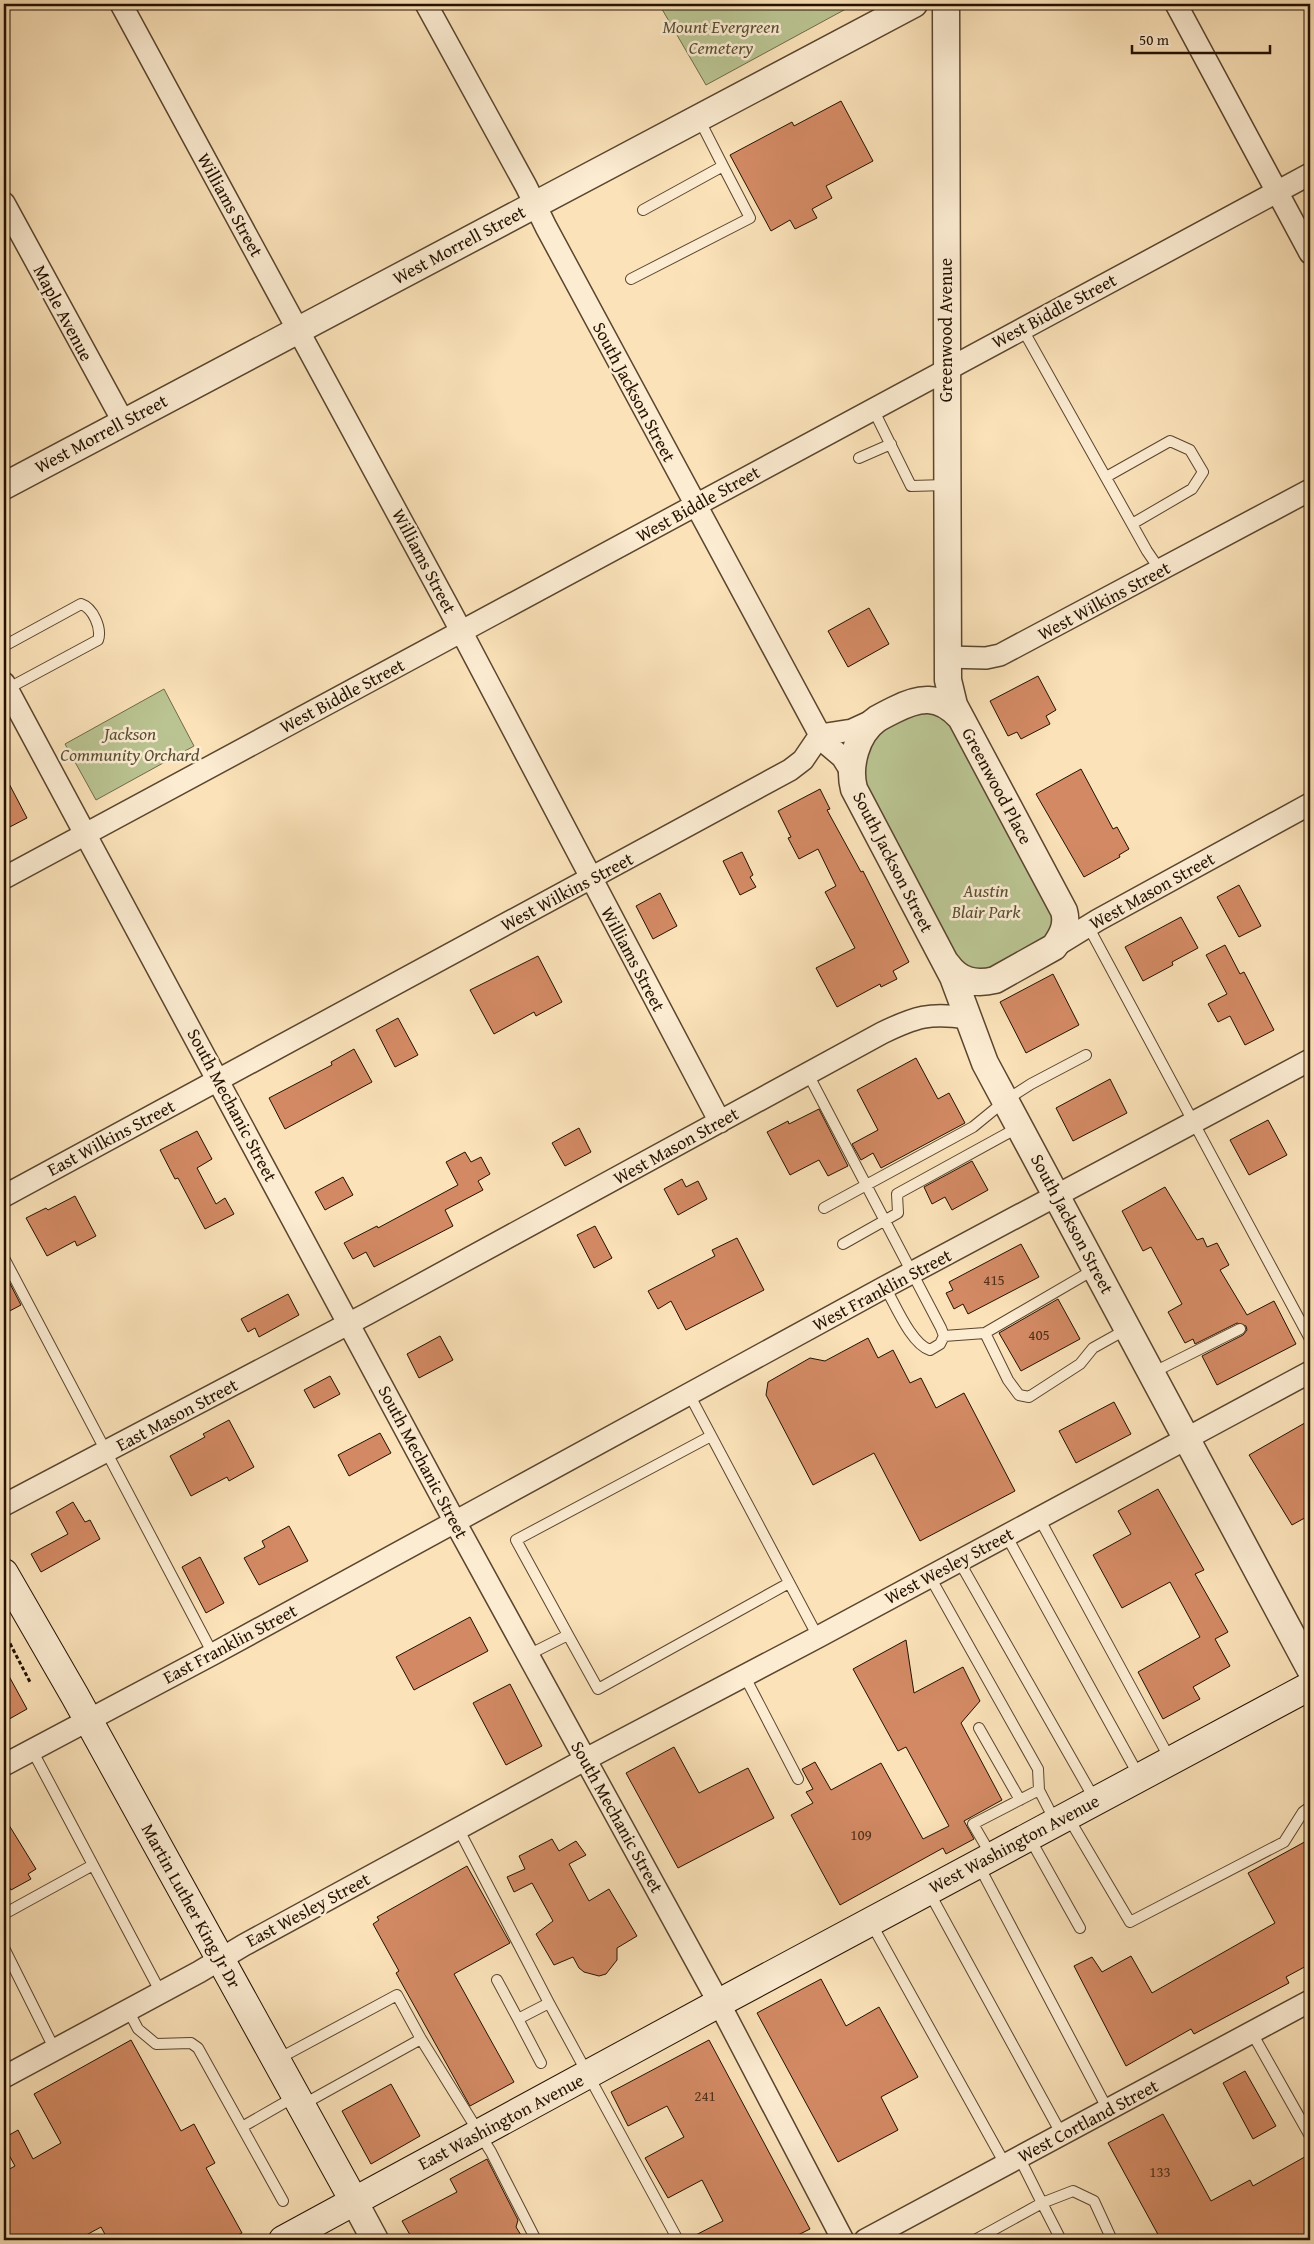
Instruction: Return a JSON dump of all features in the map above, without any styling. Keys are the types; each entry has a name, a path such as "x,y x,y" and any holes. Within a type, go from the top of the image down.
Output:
{"main road":[{"name":"Martin Luther King Jr Dr","path":"4,1573 88,1720 354,2202"},
{"name":"West Washington Avenue","path":"718,2003 1310,1686"},
{"name":"East Washington Avenue","path":"283,2240 718,2003"}],"street":[{"name":"Williams Street","path":"121,4 462,632 720,1122"},
{"name":"South Jackson Street","path":"426,4 526,186 534,206 820,735 842,757 852,773 858,799 956,982 967,1018 985,1063 1310,1669"},
{"name":"West Morrell Street","path":"4,486 914,4"},
{"name":"Greenwood Avenue","path":"946,4 946,485 948,636 946,657"},
{"path":"1176,4 1310,253"},
{"name":"West Biddle Street","path":"4,878 1310,174"},
{"name":"Maple Avenue","path":"4,203 124,423"},
{"name":"West Wilkins Street","path":"946,657 986,658 1000,655 1310,490"},
{"path":"820,735 852,730 908,703 933,684 946,657"},
{"name":"Greenwood Place","path":"946,657 951,697 960,717 1064,911"},
{"name":"South Mechanic Street","path":"5,686 350,1323 455,1522 586,1758 843,2240"},
{"path":"908,703 924,700 942,702 950,706 960,717"},
{"name":"South Jackson Street","path":"852,773 857,746 876,719"},
{"name":"West Wilkins Street","path":"219,1080 790,770 804,760 820,735"},
{"name":"West Mason Street","path":"350,1323 909,1021 938,1014 967,1018 974,998 984,987 995,980 1093,923 1310,804"},
{"path":"1064,911 1074,917 1093,923"},
{"path":"1054,947 1066,925 1064,911"},
{"name":"West Mason Street","path":"947,964 954,974 970,981 984,982 995,980"},
{"name":"West Franklin Street","path":"455,1522 885,1287 1310,1060"},
{"name":"East Wilkins Street","path":"4,1196 219,1080"},
{"name":"East Mason Street","path":"4,1505 350,1323"},
{"name":"West Wesley Street","path":"586,1758 818,1637 1310,1372"},
{"name":"East Franklin Street","path":"4,1765 455,1522"},
{"name":"East Wesley Street","path":"4,2077 161,1993 220,1958 586,1758"},
{"name":"West Cortland Street","path":"865,2240 1310,2001"},
{"name":"Martin Luther King Jr Dr","path":"354,2202 375,2240"}],"lane":[{"path":"631,279 750,218 699,118"},
{"path":"643,210 723,166"},
{"path":"1022,328 1132,524 1160,570"},
{"path":"873,409 911,486 946,485"},
{"path":"1106,476 1170,441 1190,450 1203,472 1192,490 1132,524"},
{"path":"859,458 891,444"},
{"path":"4,646 81,604 87,606 100,627 98,640 5,686"},
{"path":"1093,923 1193,1123 1310,1339"},
{"path":"824,1208 973,1127 1006,1100 1030,1084 1086,1055"},
{"path":"808,1074 944,1336"},
{"path":"843,1244 898,1213 898,1194 1020,1126"},
{"path":"4,1258 213,1654"},
{"path":"944,1336 985,1333 1096,1269"},
{"path":"885,1287 915,1339 924,1348 930,1350 940,1344 944,1336"},
{"path":"985,1333 1008,1380 1019,1395 1029,1397 1080,1364 1093,1348 1128,1329"},
{"path":"1151,1373 1240,1329"},
{"path":"689,1394 818,1637"},
{"path":"712,1436 516,1540 598,1689 789,1583"},
{"path":"1040,1518 1170,1760"},
{"path":"1006,1535 1140,1776"},
{"path":"959,1561 1096,1801"},
{"path":"930,1576 1038,1769 1039,1790 1062,1819 1130,1922 1284,1842 1302,1812 1310,1807"},
{"path":"528,1655 568,1635"},
{"path":"744,1675 798,1779"},
{"path":"978,1728 1020,1800"},
{"path":"32,1750 161,1993"},
{"path":"1039,1790 973,1824 985,1860 1108,2110"},
{"path":"458,1828 549,2003 678,2240"},
{"path":"1028,1836 1080,1928"},
{"path":"4,1914 93,1865"},
{"path":"928,1891 1062,2135"},
{"path":"870,1922 1012,2161 1042,2203 1061,2240"},
{"path":"4,1948 55,2050"},
{"path":"497,1980 541,2063"},
{"path":"277,2060 397,1995 421,2040 511,2188 536,2240"},
{"path":"518,2019 549,2003"},
{"path":"128,2010 138,2029 156,2044 190,2043 198,2048 283,2201"},
{"path":"1252,2033 1310,2136"},
{"path":"242,2127 421,2040"},
{"path":"975,2240 1042,2203 1073,2191 1094,2201 1112,2240"}],"path":[{"path":"4,1632 30,1682"}],"green space":[{"name":"Mount Evergreen Cemetery","path":"659,4 855,4 706,85"},
{"name":"Jackson Community Orchard","path":"164,689 194,746 96,800 65,744"},
{"name":"Austin Blair Park","path":"942,702 1066,920 995,980 941,954 854,756 908,703"}],"building":[{"path":"841,101 873,161 826,186 832,198 812,209 817,218 795,229 790,220 771,231 730,155 792,122 794,126"},
{"path":"869,608 889,644 848,667 828,631"},
{"path":"1038,676 1056,710 1046,716 1050,724 1021,739 1017,732 1008,736 990,701"},
{"path":"1081,769 1113,829 1117,827 1129,849 1119,855 1120,857 1084,877 1036,794"},
{"path":"4,774 27,818 4,830"},
{"path":"820,789 830,809 827,810 861,872 863,871 909,962 893,971 897,979 881,987 880,984 837,1007 816,968 855,948 825,892 836,886 818,849 799,859 788,838 791,837 778,811"},
{"path":"742,852 753,875 750,877 756,887 740,895 723,861"},
{"path":"1239,885 1261,926 1239,937 1217,897"},
{"path":"660,893 677,926 653,939 636,906"},
{"path":"1181,917 1198,948 1172,962 1173,965 1143,981 1125,947"},
{"path":"1225,945 1240,974 1244,972 1274,1030 1245,1045 1230,1016 1218,1022 1208,1004 1227,994 1206,955"},
{"path":"538,956 562,1002 536,1016 534,1012 494,1034 470,990"},
{"path":"1053,974 1079,1025 1026,1053 1000,1002"},
{"path":"398,1018 418,1055 395,1067 376,1030"},
{"path":"354,1049 372,1082 285,1129 269,1098 332,1065 331,1062"},
{"path":"916,1058 938,1099 949,1093 965,1123 881,1168 873,1153 861,1160 852,1144 878,1130 857,1090"},
{"path":"1110,1079 1127,1113 1073,1141 1056,1108"},
{"path":"819,1109 848,1166 828,1176 819,1160 790,1175 767,1132 788,1121 789,1124"},
{"path":"1268,1120 1287,1155 1249,1175 1230,1140"},
{"path":"579,1128 591,1152 565,1166 552,1143"},
{"path":"197,1131 212,1159 197,1168 216,1204 225,1198 234,1214 205,1229 178,1178 175,1179 160,1150"},
{"path":"465,1152 471,1162 481,1157 490,1174 478,1181 483,1190 445,1210 453,1226 374,1267 366,1252 353,1259 344,1243 377,1226 378,1228 458,1185 446,1162"},
{"path":"972,1161 988,1190 952,1210 945,1197 932,1204 924,1187"},
{"path":"343,1177 353,1195 325,1210 315,1192"},
{"path":"682,1179 686,1187 698,1181 707,1199 678,1215 664,1189"},
{"path":"1165,1187 1197,1240 1203,1238 1207,1247 1217,1243 1229,1265 1220,1270 1247,1315 1274,1301 1296,1344 1217,1385 1202,1356 1243,1335 1247,1330 1246,1326 1237,1323 1195,1344 1193,1339 1185,1343 1168,1312 1182,1304 1151,1247 1143,1251 1122,1211"},
{"path":"75,1196 96,1236 77,1246 75,1241 47,1256 26,1218 46,1208 48,1210"},
{"path":"595,1226 612,1258 594,1268 577,1235"},
{"path":"737,1238 764,1290 686,1330 671,1301 658,1309 648,1291 715,1256 712,1250"},
{"path":"1021,1244 1039,1277 968,1314 963,1304 954,1309 946,1293 953,1290 949,1282"},
{"path":"4,1272 21,1305 4,1314"},
{"path":"288,1294 299,1315 259,1337 255,1328 248,1332 241,1319"},
{"path":"1058,1299 1080,1339 1021,1371 999,1333"},
{"path":"440,1336 453,1360 419,1378 407,1354"},
{"path":"868,1338 878,1358 893,1350 910,1383 921,1378 936,1408 964,1393 1015,1491 920,1541 874,1453 813,1485 766,1395 768,1382 810,1358 825,1361"},
{"path":"330,1376 340,1394 314,1408 304,1390"},
{"path":"1114,1402 1131,1434 1076,1463 1059,1431"},
{"path":"229,1420 254,1467 229,1481 227,1477 191,1496 170,1456 205,1437 203,1434"},
{"path":"1310,1420 1310,1515 1292,1525 1249,1455"},
{"path":"380,1433 391,1453 349,1476 338,1455"},
{"path":"1158,1489 1204,1570 1195,1574 1228,1632 1215,1639 1230,1666 1193,1687 1200,1699 1163,1719 1138,1672 1200,1637 1170,1582 1122,1608 1093,1555 1131,1534 1118,1511"},
{"path":"73,1502 85,1522 90,1520 100,1539 41,1572 31,1554 68,1534 56,1512"},
{"path":"289,1526 308,1561 259,1585 244,1558 265,1547 262,1541"},
{"path":"200,1557 224,1603 206,1613 182,1567"},
{"path":"470,1617 488,1651 414,1690 396,1657"},
{"path":"906,1640 914,1693 963,1667 980,1701 961,1723 1002,1800 964,1821 974,1839 946,1854 943,1848 840,1905 791,1815 813,1803 806,1792 813,1789 802,1769 815,1762 831,1790 881,1763 923,1839 949,1826 906,1747 898,1751 853,1669"},
{"path":"4,1667 27,1709 4,1722"},
{"path":"510,1684 542,1746 506,1765 473,1703"},
{"path":"674,1747 699,1793 748,1768 774,1818 678,1868 626,1773"},
{"path":"4,1817 36,1869 28,1874 31,1879 11,1890 4,1878"},
{"path":"552,1839 559,1851 576,1841 586,1855 569,1864 589,1901 609,1889 637,1936 617,1948 617,1960 606,1974 599,1976 584,1972 579,1968 573,1957 554,1965 536,1934 553,1921 532,1883 514,1892 507,1877 525,1869 519,1856"},
{"path":"1310,1839 1310,1964 1286,1977 1289,1983 1194,2034 1191,2029 1126,2066 1074,1966 1092,1957 1102,1972 1131,1956 1152,1993 1275,1923 1248,1873"},
{"path":"467,1866 510,1943 454,1974 514,2082 470,2106 396,1973 399,1971 373,1924 379,1920 377,1917"},
{"path":"821,1979 846,2026 879,2007 918,2077 881,2097 898,2130 838,2162 757,2013"},
{"path":"131,2040 181,2131 194,2124 215,2163 206,2168 242,2233 228,2240 108,2240 101,2227 77,2240 4,2240 4,2172 15,2166 4,2146 4,2138 18,2130 33,2159 61,2143 34,2094"},
{"path":"709,2040 810,2229 788,2240 686,2240 723,2221 702,2180 668,2198 645,2158 684,2137 667,2106 628,2126 611,2092"},
{"path":"1245,2071 1276,2126 1253,2139 1223,2083"},
{"path":"391,2084 420,2136 371,2164 342,2111"},
{"path":"1163,2114 1211,2201 1250,2180 1253,2186 1310,2154 1310,2240 1161,2240 1108,2143"},
{"path":"487,2159 518,2220 516,2227 524,2240 413,2240 402,2221 457,2192 450,2179"}]}
